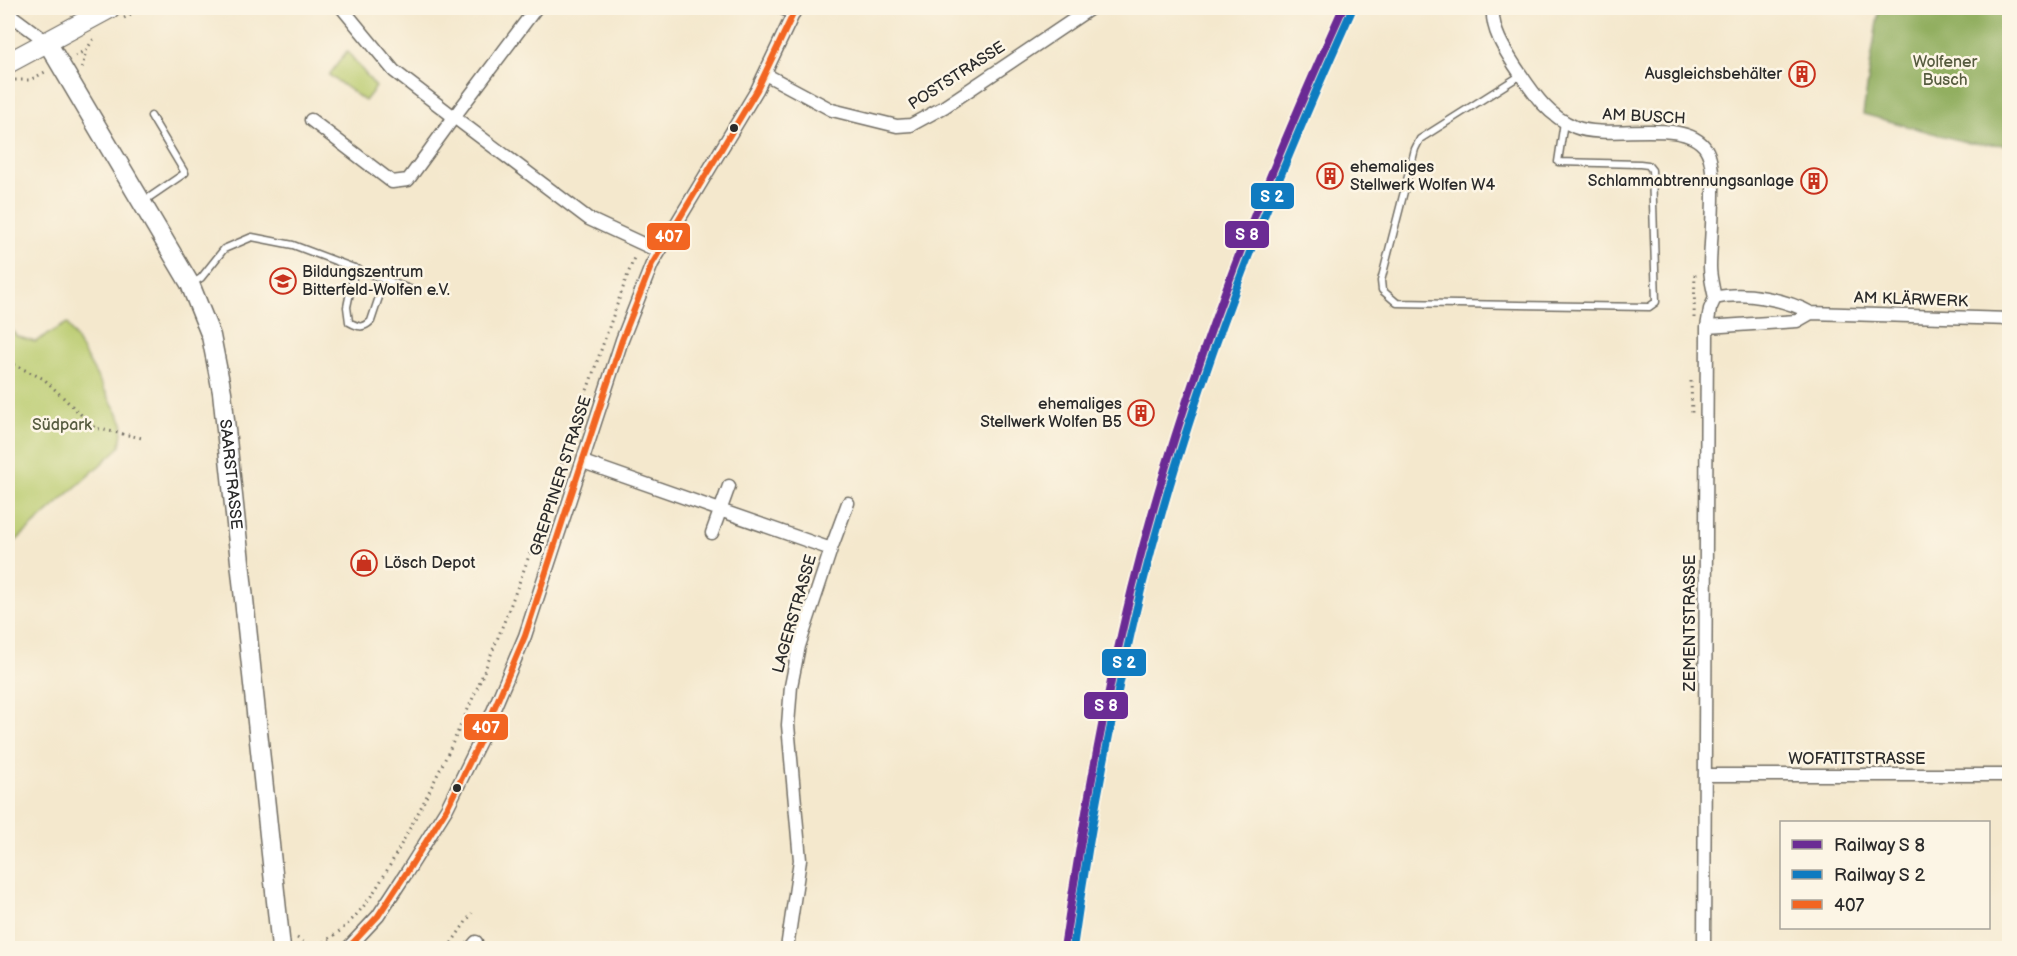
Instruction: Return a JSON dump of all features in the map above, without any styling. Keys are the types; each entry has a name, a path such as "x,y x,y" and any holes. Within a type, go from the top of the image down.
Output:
{"main road":[{"path":"8,63 47,42 113,15"}],"street":[{"path":"342,8 394,70 454,117 589,219 658,251"},
{"path":"311,120 392,182 408,180 536,8"},
{"name":"POSTSTRASSE","path":"765,74 832,110 897,126 911,125 944,107 1091,8"},
{"name":"AM BUSCH","path":"1493,8 1497,33 1521,75 1546,109 1564,122 1586,131 1685,134 1702,144 1707,151 1712,168 1710,270 1715,298"},
{"name":"GREPPINER STRASSE","path":"348,948 378,916 407,872 447,808 472,757 525,636 622,340 658,251 765,74 795,12"},
{"path":"8,13 47,42"},
{"name":"SAARSTRASSE","path":"47,42 190,284 211,336 222,392 288,943"},
{"name":"AM KLÄRWERK","path":"1715,298 1733,294 1796,305 1811,313 2010,319"},
{"name":"ZEMENTSTRASSE","path":"1704,948 1707,327 1710,309 1715,298"},
{"name":"AM KLÄRWERK","path":"1707,327 1797,321 1811,313"},
{"name":"LAGERSTRASSE","path":"583,462 831,549 800,646 791,686 788,725 800,860 787,948"},
{"path":"712,533 729,486"},
{"path":"831,549 848,503"},
{"name":"WOFATITSTRASSE","path":"1705,775 2010,776"}],"lane":[{"path":"775,8 795,12"},
{"path":"1521,75 1420,140 1415,149 1381,281 1382,290 1396,303 1649,307 1656,302 1652,170 1648,165 1640,164 1558,162 1564,122"},
{"path":"142,202 186,173 151,116"},
{"path":"190,284 201,278 224,249 252,237 293,245 415,291"},
{"path":"355,268 347,307 349,322 358,327 366,326 371,321 385,279"}],"path":[{"path":"113,15 144,8"},
{"path":"84,79 82,68 86,50 97,34"},
{"path":"8,79 30,80 86,50"},
{"path":"288,943 313,947 331,940 350,922 372,891 428,794 465,717 506,622 640,242"},
{"path":"8,362 44,379 95,428 142,438"},
{"path":"448,948 472,913"}],"green space":[{"name":"Wolfener Busch","path":"1879,8 2009,8 2009,145 1969,143 1863,114"},
{"path":"347,51 376,87 365,101 329,75"},
{"name":"Südpark","path":"8,323 16,336 35,342 67,323 123,423 120,447 8,548"}],"transit line":[{"name":"407","path":"348,948 378,916 407,872 447,808 482,737 525,636 622,340 652,264 757,90 796,8"},
{"path":"1064,948 1102,723 1121,633 1152,514 1198,366 1224,294 1281,150 1343,8"},
{"path":"1073,948 1094,813 1111,724 1130,635 1161,515 1183,442 1233,296 1290,153 1351,12"}],"place":[{"name":"Ausgleichsbehälter","path":"1802,74"},
{"name":"ehemaliges Stellwerk Wolfen W4","path":"1330,176"},
{"name":"Schlammabtrennungsanlage","path":"1814,181"},
{"name":"Bildungszentrum Bitterfeld-Wolfen e.V.","path":"283,281"},
{"name":"ehemaliges Stellwerk Wolfen B5","path":"1141,413"},
{"name":"Lösch Depot","path":"364,563"}]}
